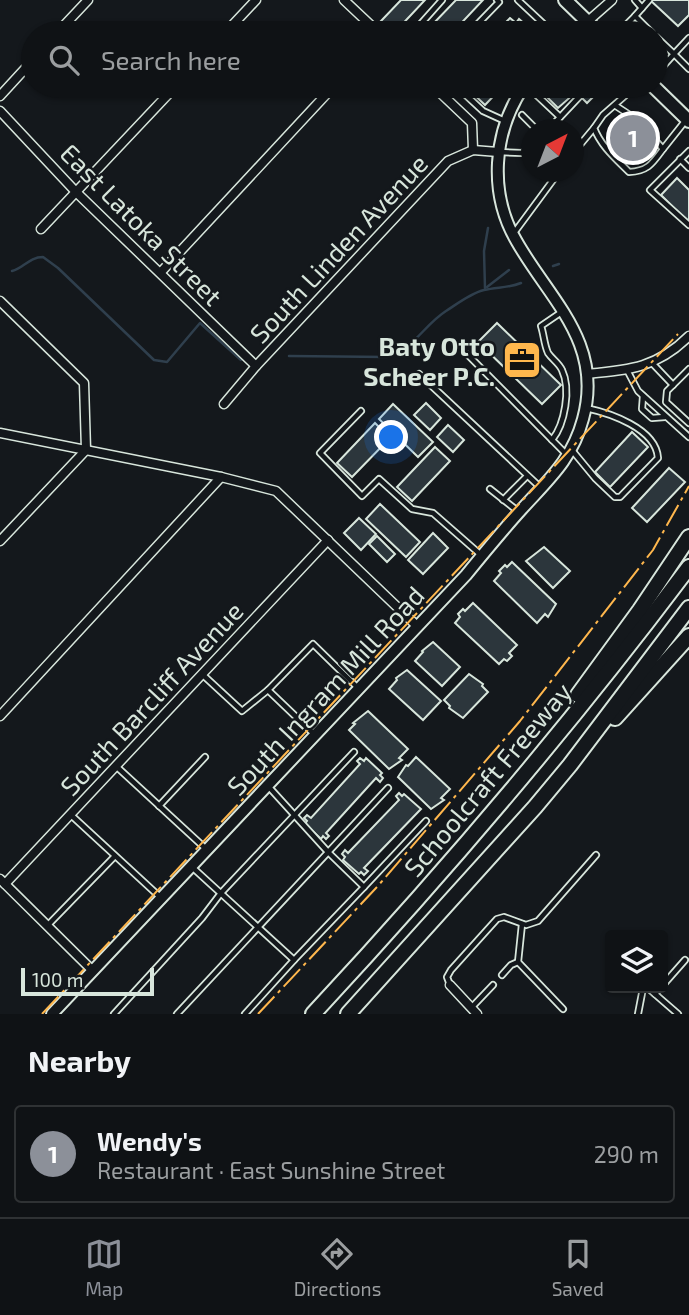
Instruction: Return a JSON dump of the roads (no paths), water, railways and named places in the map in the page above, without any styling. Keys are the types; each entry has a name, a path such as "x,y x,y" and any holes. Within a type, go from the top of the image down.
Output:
{"highway":[{"path":"520,780 689,537"},
{"name":"Schoolcraft Freeway","path":"313,1014 432,884 520,780 689,567"},
{"name":"Schoolcraft Freeway","path":"348,1014 478,873 570,765 689,608"},
{"path":"570,765 655,676 689,636"}],"main road":[{"path":"565,0 586,21"},
{"path":"666,98 688,119"}],"street":[{"path":"68,21 88,0"},
{"path":"236,21 256,0"},
{"path":"344,0 366,21"},
{"path":"588,21 612,0"},
{"path":"0,96 21,73"},
{"path":"41,229 165,98"},
{"path":"160,272 323,98"},
{"path":"446,98 472,123 473,150 498,152"},
{"name":"South Ingram Mill Road","path":"52,1014 561,469 584,418 586,374 578,338 564,310 513,235 504,213 499,190 498,152 506,122 519,98"},
{"name":"East Latoka Street","path":"0,111 76,192 256,366"},
{"name":"South Linden Avenue","path":"224,404 256,366 448,161 473,150"},
{"path":"0,301 84,383 86,450 0,541"},
{"path":"586,374 627,370 651,363 689,336"},
{"path":"0,433 221,477 276,491 417,626"},
{"path":"0,716 221,477"},
{"name":"South Barcliff Avenue","path":"2,882 70,815 328,540"},
{"path":"2,882 93,971"},
{"path":"450,985 475,1011"}],"lane":[{"path":"423,21 442,0"},
{"path":"518,0 540,21"},
{"path":"635,0 642,8"},
{"path":"630,21 649,0"},
{"path":"480,21 499,1"},
{"path":"635,16 640,21"},
{"path":"668,61 689,38"},
{"path":"668,48 689,69"},
{"path":"469,98 483,111 506,122"},
{"path":"539,98 560,117 578,98"},
{"path":"584,139 603,115 624,98"},
{"path":"616,106 636,119 663,149"},
{"path":"522,115 526,119"},
{"path":"594,128 612,156 629,172 642,171 654,162 688,119"},
{"path":"689,151 650,190 689,225"},
{"path":"498,152 521,153"},
{"path":"680,159 689,168"},
{"path":"513,235 552,182"},
{"path":"552,440 558,433 563,413 565,381 561,366 550,356 545,345 541,326 564,310"},
{"path":"468,355 552,440 569,452 615,497 620,497 658,457 658,452 651,441 625,420 609,413 585,408"},
{"path":"651,363 673,385"},
{"path":"658,409 666,402 667,391 689,369"},
{"path":"627,370 643,395 689,437"},
{"path":"419,374 541,488"},
{"path":"643,395 642,409 652,418 666,416"},
{"path":"666,402 689,424"},
{"path":"361,411 320,453 362,496 379,479 412,509 433,513 482,556"},
{"path":"503,500 527,475"},
{"path":"490,489 519,512"},
{"path":"202,674 242,712 313,644 359,688"},
{"path":"268,690 315,734"},
{"path":"114,1014 202,918 221,893 354,752"},
{"path":"159,806 205,757"},
{"path":"116,766 207,849"},
{"path":"267,785 327,852 364,887"},
{"path":"177,1014 388,788"},
{"path":"70,815 161,898"},
{"path":"245,1014 426,821"},
{"path":"450,985 447,977 451,970 497,919 504,917 522,923 538,922 596,855"},
{"path":"47,926 115,856"},
{"path":"191,866 294,960"},
{"path":"518,962 522,923"},
{"path":"668,978 685,960"},
{"path":"502,975 518,962"},
{"path":"518,962 564,1009"},
{"path":"475,1011 493,985"},
{"path":"638,1014 644,993"},
{"path":"655,994 678,1014"}],"waterway":[{"path":"485,288 484,251 488,228"},
{"path":"12,271 43,257 58,268 154,360 167,362 200,323 241,360"},
{"path":"553,266 559,264"},
{"path":"487,287 509,270"},
{"path":"289,356 387,357 404,349 438,317 469,296 484,290 521,283"}],"place":[{"name":"Wendy's","path":"633,138"},
{"name":"Baty Otto Scheer P.C.","path":"522,360"}]}
